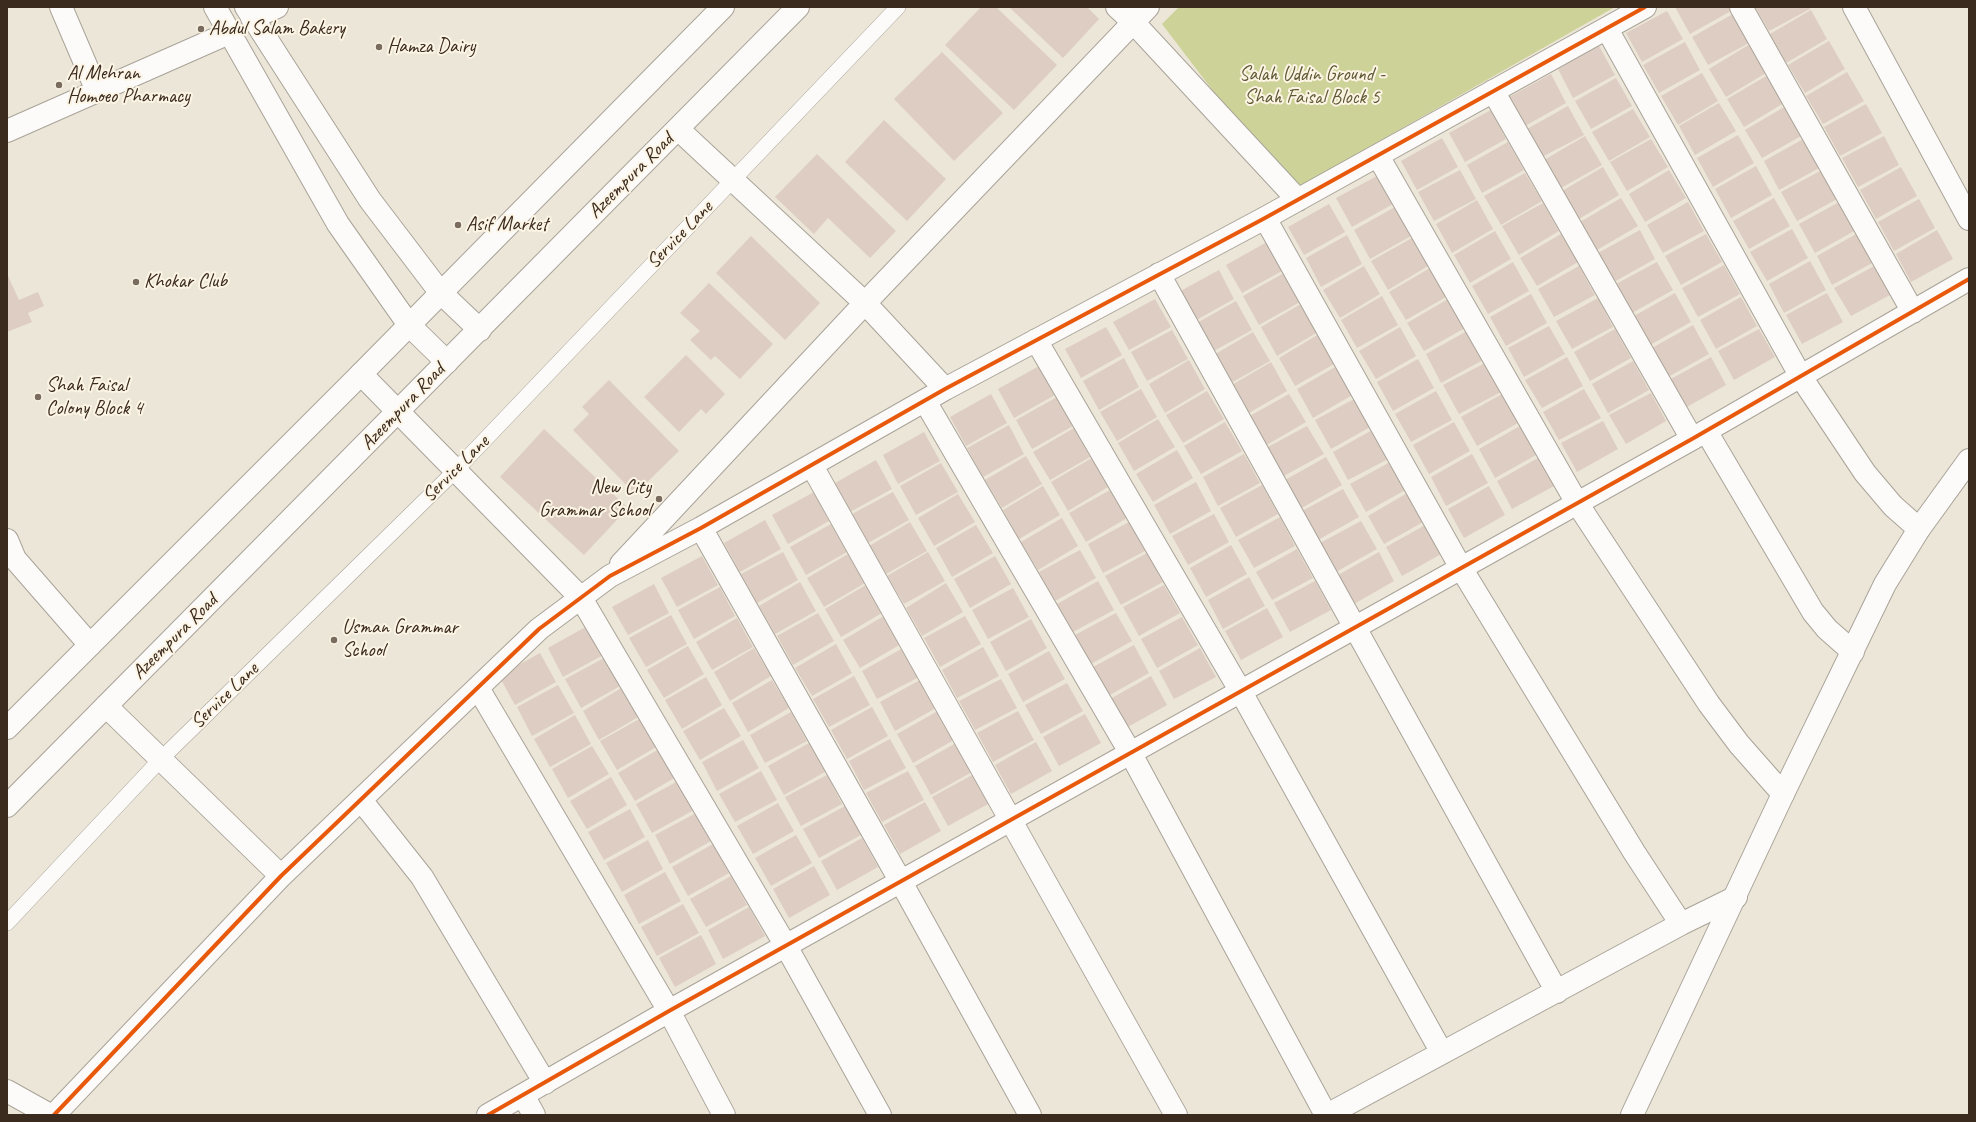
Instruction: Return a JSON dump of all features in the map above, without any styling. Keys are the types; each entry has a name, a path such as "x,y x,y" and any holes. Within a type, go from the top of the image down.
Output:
{"street":[{"path":"61,7 97,91"},
{"path":"214,7 338,224 409,325 447,362"},
{"path":"277,7 249,12 370,200 440,292 480,330"},
{"path":"7,728 361,374 440,292 723,7"},
{"name":"Azeempura Road","path":"7,806 399,412 798,7"},
{"path":"1117,7 1141,14 1298,200"},
{"path":"54,1115 281,876 538,629 610,576 701,528 945,389 1265,218 1646,7"},
{"path":"1741,7 1912,312"},
{"path":"1854,7 1969,219"},
{"path":"610,576 865,303 1141,14"},
{"path":"1607,29 1801,377 1864,472 1893,506 1919,529"},
{"path":"7,131 229,33"},
{"path":"1493,92 1699,435 1812,612 1827,629 1853,652"},
{"path":"678,129 732,181 865,303 945,389"},
{"path":"1378,156 1577,503 1709,704 1739,744 1783,794"},
{"path":"1265,218 1461,568 1634,852 1681,924"},
{"path":"1159,274 1557,992"},
{"path":"488,1115 786,946 1355,629 1699,435 1969,279"},
{"path":"1036,340 1241,692 1442,1053"},
{"path":"361,374 581,598 786,946 880,1115"},
{"path":"925,401 1131,754 1326,1115 1681,924 1736,897"},
{"path":"1632,1115 1736,897 1783,794 1885,584 1919,529 1969,460"},
{"path":"812,466 1176,1115"},
{"path":"701,528 901,882 1030,1115"},
{"path":"10,555 90,645"},
{"path":"478,688 669,1012 724,1115"},
{"path":"106,706 281,876"},
{"path":"361,800 422,877 545,1082"},
{"path":"7,1091 50,1115"},
{"path":"523,1095 534,1115"}],"lane":[{"name":"Service Lane","path":"7,923 161,759 456,470 898,7"}],"green space":[{"name":"Salah Uddin Ground - Shah Faisal Block 5","path":"1179,7 1615,7 1290,192 1162,24"}],"building":[{"path":"981,7 996,7 1057,65 1014,110 945,45"},
{"path":"1009,7 1087,7 1099,19 1063,58"},
{"path":"1675,7 1729,7 1731,11 1690,34"},
{"path":"1755,7 1809,7 1810,9 1769,31"},
{"path":"1811,10 1827,39 1786,63 1770,34"},
{"path":"1667,11 1683,39 1642,62 1626,33"},
{"path":"1733,14 1749,43 1708,65 1692,37"},
{"path":"1829,41 1845,69 1805,93 1788,65"},
{"path":"1685,42 1700,70 1659,93 1643,65"},
{"path":"1750,44 1766,73 1726,97 1709,69"},
{"path":"1599,46 1615,75 1573,98 1558,69"},
{"path":"942,52 1003,113 954,161 894,99"},
{"path":"1847,72 1864,101 1823,124 1806,96"},
{"path":"1702,73 1718,101 1678,125 1661,96"},
{"path":"1551,74 1566,103 1525,126 1509,97"},
{"path":"1768,75 1784,103 1744,127 1727,99"},
{"path":"1616,78 1632,106 1591,129 1575,101"},
{"path":"1719,103 1736,131 1695,155 1679,126"},
{"path":"1866,104 1882,133 1840,156 1824,127"},
{"path":"1568,106 1584,135 1542,157 1527,129"},
{"path":"1786,106 1803,135 1762,158 1745,130"},
{"path":"1633,109 1650,137 1609,161 1592,132"},
{"path":"1491,110 1506,139 1465,162 1449,133"},
{"path":"884,120 946,179 907,221 845,162"},
{"path":"1738,135 1754,163 1713,187 1697,158"},
{"path":"1585,136 1602,165 1561,188 1544,160"},
{"path":"1884,136 1899,165 1858,187 1842,158"},
{"path":"1442,138 1458,167 1417,190 1401,161"},
{"path":"1805,138 1821,167 1779,190 1764,161"},
{"path":"1651,139 1668,167 1627,191 1610,162"},
{"path":"1508,142 1524,170 1482,193 1467,165"},
{"path":"817,154 896,231 870,258 828,218 814,234 775,197"},
{"path":"1756,166 1772,195 1731,218 1715,189"},
{"path":"1603,167 1619,195 1579,219 1562,191"},
{"path":"1901,167 1917,196 1876,219 1860,190"},
{"path":"1460,170 1476,199 1434,221 1418,192"},
{"path":"1669,170 1686,198 1645,222 1629,194"},
{"path":"1822,170 1839,198 1797,221 1781,192"},
{"path":"1525,173 1542,201 1501,225 1484,196"},
{"path":"1377,176 1393,204 1352,227 1336,198"},
{"path":"1621,198 1638,226 1597,250 1580,222"},
{"path":"1774,198 1790,226 1749,249 1733,221"},
{"path":"1919,199 1935,228 1894,251 1878,222"},
{"path":"1477,200 1493,229 1452,253 1436,224"},
{"path":"1841,201 1856,230 1815,253 1799,224"},
{"path":"1688,202 1704,231 1663,253 1647,225"},
{"path":"1543,203 1559,231 1519,255 1502,226"},
{"path":"1329,204 1345,232 1304,255 1288,227"},
{"path":"1395,207 1411,236 1370,259 1354,230"},
{"path":"1792,229 1808,258 1767,281 1750,252"},
{"path":"1640,230 1655,259 1614,282 1598,253"},
{"path":"1937,230 1953,259 1911,282 1896,254"},
{"path":"1495,231 1511,259 1470,283 1454,255"},
{"path":"1858,233 1874,262 1832,285 1817,256"},
{"path":"1561,234 1578,262 1537,286 1520,258"},
{"path":"1706,234 1722,262 1681,285 1665,256"},
{"path":"1347,235 1362,264 1321,287 1306,258"},
{"path":"751,236 820,303 785,340 716,273"},
{"path":"1412,238 1428,266 1388,290 1371,261"},
{"path":"1267,242 1282,271 1242,293 1226,265"},
{"path":"1810,261 1826,290 1784,313 1769,284"},
{"path":"1513,262 1529,291 1488,314 1472,286"},
{"path":"1657,262 1673,290 1632,313 1616,284"},
{"path":"1724,265 1740,294 1698,317 1682,288"},
{"path":"1876,265 1892,294 1851,316 1834,288"},
{"path":"1364,266 1380,294 1340,318 1323,290"},
{"path":"1579,266 1595,295 1554,317 1538,289"},
{"path":"1430,268 1446,297 1406,320 1389,292"},
{"path":"1219,270 1234,299 1193,322 1177,293"},
{"path":"1284,273 1300,302 1259,325 1243,296"},
{"path":"7,274 19,300 38,292 44,306 28,313 32,322 7,332"},
{"path":"709,283 773,344 740,379 715,356 711,360 690,340 700,331 680,313"},
{"path":"1675,293 1691,322 1650,345 1634,316"},
{"path":"1827,293 1843,322 1802,344 1786,315"},
{"path":"1531,294 1547,323 1506,346 1490,317"},
{"path":"1382,296 1398,325 1357,348 1341,320"},
{"path":"1741,297 1757,326 1716,349 1700,320"},
{"path":"1598,298 1613,327 1572,349 1556,321"},
{"path":"1155,299 1171,327 1129,350 1113,322"},
{"path":"1448,299 1465,328 1424,351 1407,323"},
{"path":"1236,301 1252,330 1210,353 1195,324"},
{"path":"1301,304 1318,332 1277,356 1261,327"},
{"path":"1693,325 1709,354 1668,377 1652,348"},
{"path":"1549,326 1565,354 1524,377 1508,348"},
{"path":"1106,327 1122,355 1081,378 1065,349"},
{"path":"1400,327 1416,356 1376,379 1359,351"},
{"path":"1615,329 1631,358 1590,381 1574,352"},
{"path":"1759,329 1775,357 1734,380 1718,351"},
{"path":"1172,330 1188,359 1147,381 1131,352"},
{"path":"1467,331 1483,360 1441,383 1426,354"},
{"path":"1253,332 1270,361 1229,384 1212,356"},
{"path":"1319,334 1336,363 1295,386 1279,358"},
{"path":"686,355 725,394 706,414 701,409 679,432 644,397"},
{"path":"1567,357 1583,386 1542,408 1525,380"},
{"path":"1711,357 1726,385 1685,408 1669,380"},
{"path":"1124,358 1139,387 1099,410 1083,381"},
{"path":"1418,359 1434,388 1393,411 1377,382"},
{"path":"1189,360 1205,389 1165,413 1149,384"},
{"path":"1633,361 1649,390 1608,413 1592,384"},
{"path":"1271,362 1287,391 1247,414 1230,386"},
{"path":"1485,363 1501,392 1459,414 1443,385"},
{"path":"1039,366 1055,395 1014,418 998,389"},
{"path":"1337,366 1354,394 1313,418 1297,389"},
{"path":"609,380 679,451 635,494 573,430 589,414 582,407"},
{"path":"1141,389 1157,417 1117,441 1100,412"},
{"path":"1584,389 1601,418 1559,440 1543,412"},
{"path":"1207,391 1224,419 1183,443 1166,415"},
{"path":"1436,391 1452,420 1411,442 1395,414"},
{"path":"1651,393 1666,421 1626,444 1609,415"},
{"path":"991,394 1007,423 966,446 950,417"},
{"path":"1289,394 1306,422 1265,446 1248,417"},
{"path":"1502,394 1518,423 1477,446 1461,417"},
{"path":"1057,397 1073,426 1032,449 1016,420"},
{"path":"1356,398 1372,426 1331,449 1315,420"},
{"path":"1158,419 1175,447 1134,471 1118,443"},
{"path":"1603,421 1618,449 1577,472 1561,443"},
{"path":"1225,422 1242,451 1201,474 1184,446"},
{"path":"1454,422 1470,451 1429,474 1413,445"},
{"path":"1009,425 1024,454 983,477 967,448"},
{"path":"1307,426 1324,454 1282,477 1266,448"},
{"path":"1520,426 1536,455 1495,478 1479,449"},
{"path":"1074,428 1090,457 1050,480 1033,452"},
{"path":"544,429 628,508 584,555 500,477"},
{"path":"1374,429 1390,458 1348,480 1333,452"},
{"path":"924,432 940,461 898,484 883,455"},
{"path":"1177,450 1193,478 1153,502 1136,474"},
{"path":"1244,454 1260,483 1218,506 1203,477"},
{"path":"1472,454 1488,483 1446,506 1431,477"},
{"path":"1026,456 1042,484 1002,508 985,480"},
{"path":"1326,457 1342,485 1300,509 1285,480"},
{"path":"1092,458 1108,487 1068,511 1051,482"},
{"path":"1538,458 1554,486 1512,509 1497,481"},
{"path":"876,460 892,489 850,512 835,483"},
{"path":"1392,461 1407,489 1366,512 1350,484"},
{"path":"941,463 958,492 916,515 900,486"},
{"path":"1196,482 1211,511 1170,534 1154,505"},
{"path":"1262,485 1278,514 1236,537 1220,508"},
{"path":"1043,486 1060,515 1019,539 1003,510"},
{"path":"1489,486 1505,515 1464,538 1448,509"},
{"path":"1343,489 1359,517 1318,540 1302,511"},
{"path":"1110,490 1127,518 1086,542 1069,513"},
{"path":"814,492 829,521 788,544 772,515"},
{"path":"893,492 909,520 868,543 852,514"},
{"path":"1409,492 1425,521 1384,544 1368,516"},
{"path":"958,494 975,522 934,546 918,518"},
{"path":"1214,514 1229,542 1188,565 1172,536"},
{"path":"1280,517 1295,546 1254,568 1238,540"},
{"path":"1062,518 1078,546 1038,570 1021,542"},
{"path":"765,520 781,549 740,572 724,543"},
{"path":"1361,521 1377,549 1336,572 1320,543"},
{"path":"910,522 927,551 886,574 869,546"},
{"path":"1129,522 1145,551 1103,573 1088,544"},
{"path":"831,524 847,552 806,575 790,547"},
{"path":"1427,524 1443,553 1402,576 1386,547"},
{"path":"976,525 993,553 952,577 936,548"},
{"path":"1231,545 1247,574 1206,597 1190,568"},
{"path":"1297,549 1313,578 1272,600 1256,572"},
{"path":"1080,550 1096,578 1055,601 1039,572"},
{"path":"783,552 798,580 757,603 741,574"},
{"path":"928,552 945,581 904,604 887,576"},
{"path":"1379,552 1394,581 1354,604 1338,575"},
{"path":"1147,553 1163,582 1121,605 1105,576"},
{"path":"848,554 865,583 824,607 807,578"},
{"path":"702,556 718,585 677,607 661,578"},
{"path":"995,556 1011,584 970,608 954,579"},
{"path":"1249,577 1265,606 1223,629 1208,600"},
{"path":"1098,581 1114,610 1073,632 1057,604"},
{"path":"1315,581 1331,610 1290,632 1274,603"},
{"path":"800,582 816,611 775,634 759,606"},
{"path":"946,583 963,612 922,636 906,608"},
{"path":"654,584 669,613 628,635 612,607"},
{"path":"866,585 882,613 841,637 825,609"},
{"path":"1164,585 1180,613 1139,636 1123,607"},
{"path":"720,587 735,616 694,639 678,610"},
{"path":"1013,588 1029,617 988,639 972,610"},
{"path":"1267,608 1283,637 1241,660 1225,631"},
{"path":"818,613 834,641 793,665 777,636"},
{"path":"1116,613 1132,641 1091,664 1075,635"},
{"path":"671,615 687,644 646,667 629,638"},
{"path":"884,616 901,644 860,668 843,640"},
{"path":"965,616 981,644 940,667 924,638"},
{"path":"1182,617 1198,645 1157,668 1141,639"},
{"path":"737,618 753,647 712,670 696,642"},
{"path":"1031,619 1047,648 1006,671 990,642"},
{"path":"589,625 605,654 563,677 548,648"},
{"path":"836,644 852,673 812,696 795,668"},
{"path":"1134,645 1149,673 1108,696 1093,667"},
{"path":"688,646 704,674 664,698 647,670"},
{"path":"983,647 999,676 957,698 942,670"},
{"path":"754,648 771,676 730,701 714,672"},
{"path":"903,648 919,677 877,699 862,671"},
{"path":"1200,648 1216,677 1174,699 1159,671"},
{"path":"1049,651 1065,679 1023,702 1008,674"},
{"path":"540,653 556,682 515,705 499,676"},
{"path":"606,657 622,685 581,708 565,679"},
{"path":"854,676 870,705 829,727 813,699"},
{"path":"1151,676 1167,705 1126,728 1110,699"},
{"path":"706,677 722,705 682,729 665,700"},
{"path":"1001,679 1017,708 975,730 959,701"},
{"path":"772,680 789,708 748,732 732,703"},
{"path":"920,680 936,708 895,731 880,702"},
{"path":"1067,683 1083,711 1041,734 1025,705"},
{"path":"558,685 574,713 532,736 517,707"},
{"path":"623,687 640,716 599,740 583,711"},
{"path":"872,707 888,736 847,759 831,730"},
{"path":"724,708 741,736 700,760 683,731"},
{"path":"938,711 954,740 913,763 897,734"},
{"path":"1018,711 1034,740 993,762 977,733"},
{"path":"791,712 807,741 765,763 750,735"},
{"path":"1085,714 1101,743 1059,766 1043,737"},
{"path":"575,715 591,744 550,767 534,739"},
{"path":"641,718 658,746 617,770 600,741"},
{"path":"890,739 906,768 864,790 849,761"},
{"path":"743,740 759,768 717,791 702,762"},
{"path":"1036,742 1052,771 1011,794 995,765"},
{"path":"809,743 825,772 784,795 768,766"},
{"path":"956,743 972,772 931,795 915,766"},
{"path":"592,746 609,774 568,798 552,769"},
{"path":"659,749 676,777 635,801 618,773"},
{"path":"761,771 777,800 735,822 719,794"},
{"path":"908,771 924,800 882,822 866,793"},
{"path":"974,774 990,803 948,826 932,797"},
{"path":"827,775 842,804 801,826 785,797"},
{"path":"611,777 627,805 587,829 570,801"},
{"path":"678,781 694,810 652,833 636,804"},
{"path":"925,802 941,831 900,854 884,825"},
{"path":"778,803 794,831 753,854 737,826"},
{"path":"845,806 861,835 819,858 803,829"},
{"path":"630,809 645,837 604,860 588,832"},
{"path":"696,813 711,841 670,864 655,835"},
{"path":"796,835 812,863 771,886 755,858"},
{"path":"862,838 878,867 837,890 821,861"},
{"path":"648,840 663,869 622,892 606,863"},
{"path":"713,844 729,873 688,896 672,867"},
{"path":"814,866 830,895 789,918 773,889"},
{"path":"665,872 681,901 639,924 624,895"},
{"path":"731,876 747,905 706,927 690,899"},
{"path":"683,904 699,933 657,956 641,927"},
{"path":"749,907 765,936 723,959 708,930"},
{"path":"701,935 716,964 675,987 659,958"}],"cycle path":[{"path":"54,1115 281,876 539,629 610,576 701,528 945,389 1265,218 1645,7"},
{"path":"488,1115 669,1011 1692,439 1969,279"}],"place":[{"name":"Abdul Salam Bakery","path":"201,29"},
{"name":"Hamza Dairy","path":"379,47"},
{"name":"Al Mehran Homoeo Pharmacy","path":"59,85"},
{"name":"Asif Market","path":"458,225"},
{"name":"Khokar Club","path":"136,282"},
{"name":"Shah Faisal Colony Block 4","path":"38,397"},
{"name":"New City Grammar School","path":"659,499"},
{"name":"Usman Grammar School","path":"334,640"}]}
